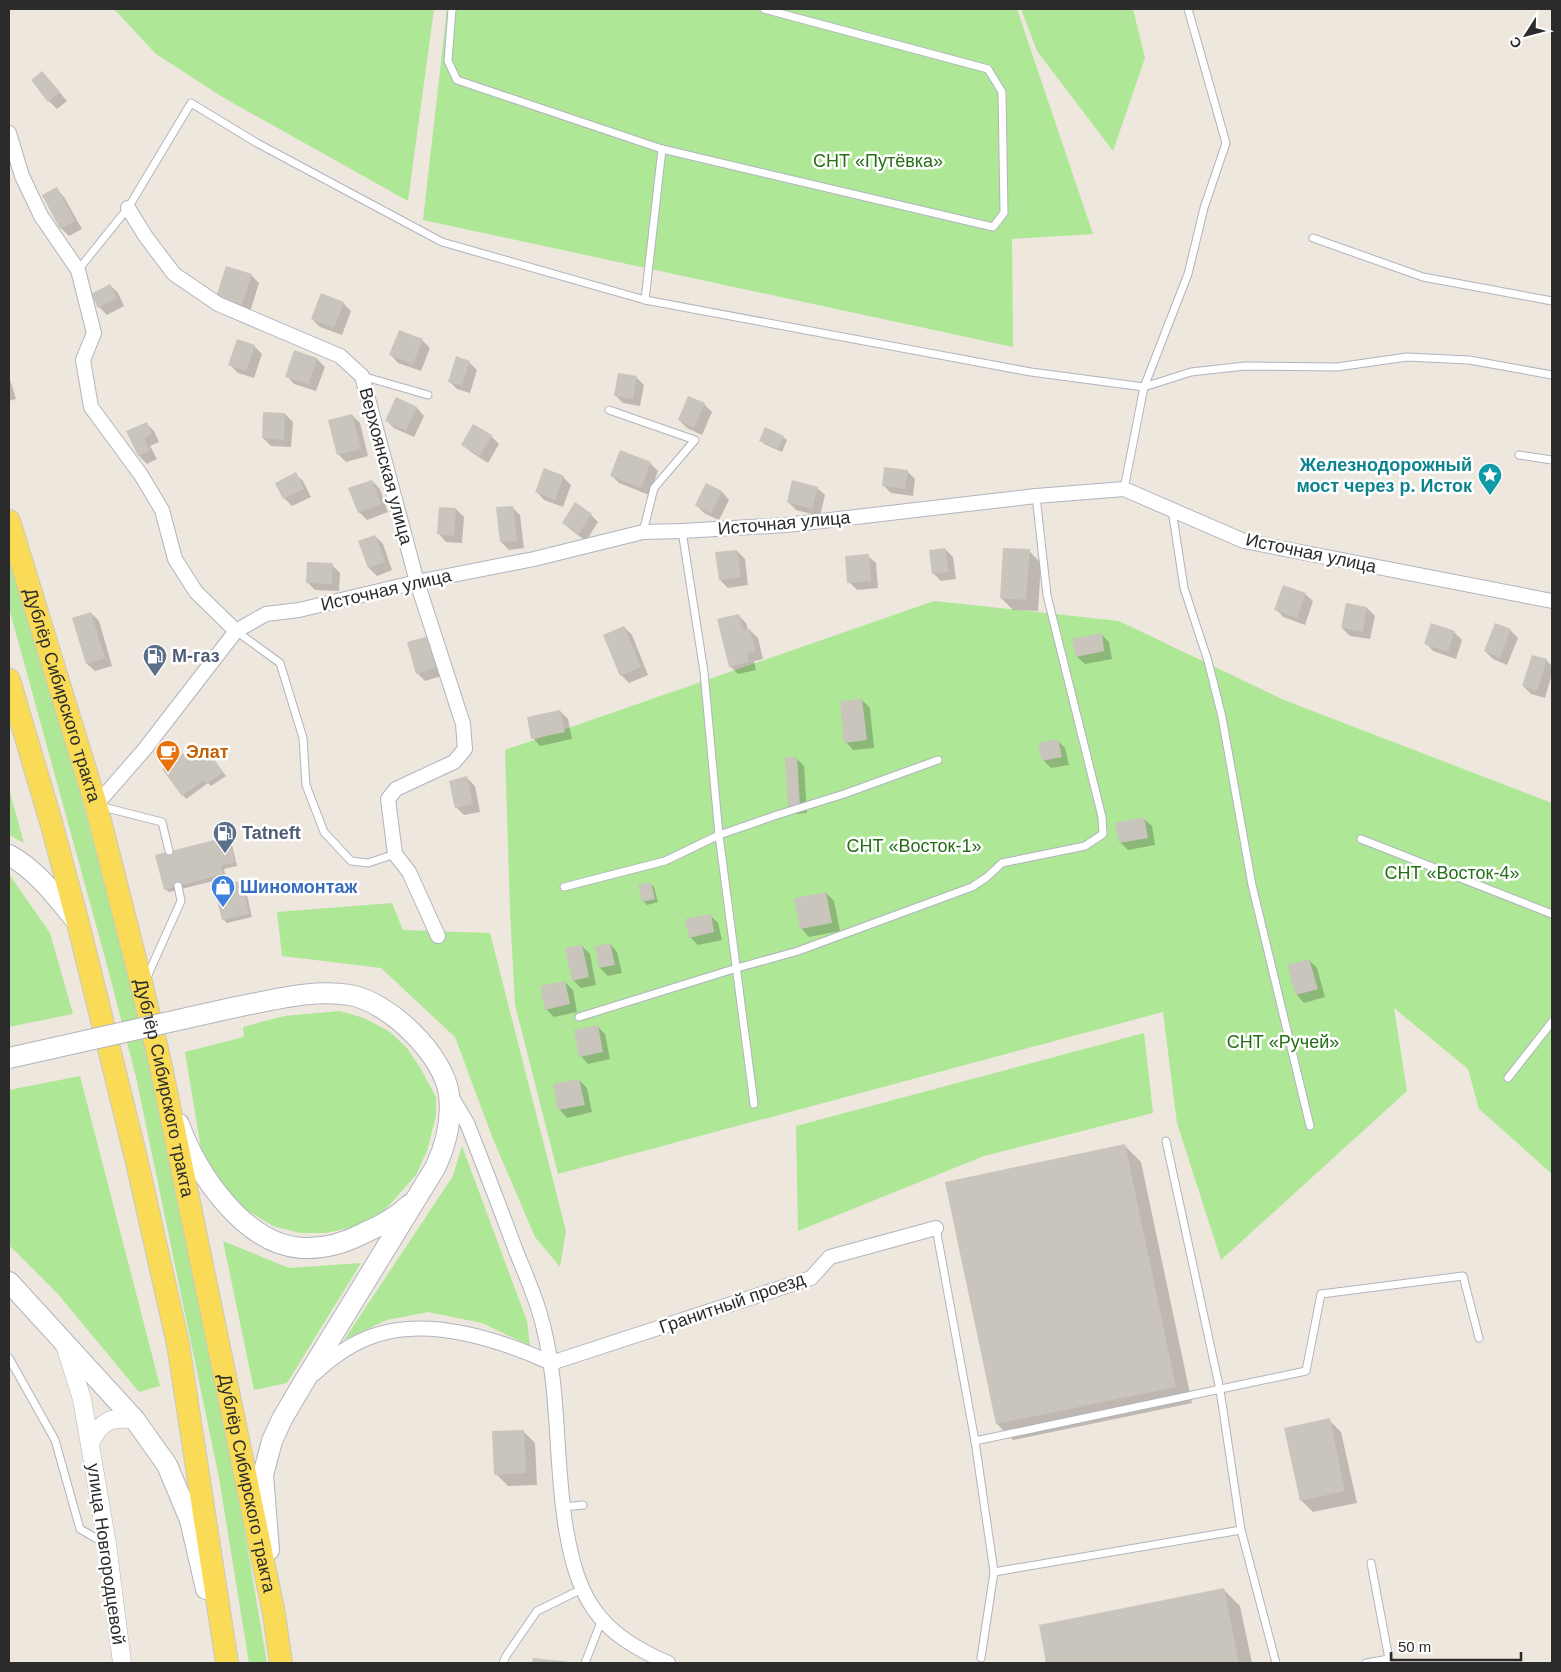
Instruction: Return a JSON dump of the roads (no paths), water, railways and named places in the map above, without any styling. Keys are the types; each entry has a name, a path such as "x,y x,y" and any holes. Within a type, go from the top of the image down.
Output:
{"main road":[{"name":"Дублёр Сибирского тракта","path":"9,521 96,805 142,986 160,1062 274,1614 281,1663"},
{"path":"9,680 51,822 78,923 136,1158 178,1344 227,1663"},
{"path":"9,855 22,862 49,888 78,923"},
{"path":"9,1058 236,1007 302,995 329,993 352,996 375,1004 396,1018 412,1031 435,1062 444,1078 449,1093 449,1116 444,1150 420,1196 302,1385 282,1419 272,1441 263,1475 274,1614"},
{"path":"160,1062 183,1136 198,1166 235,1212 252,1228 266,1237 285,1245 300,1248 316,1248 340,1243 382,1225 420,1196"},
{"path":"9,1282 135,1420 167,1465 190,1520 224,1663"}],"street":[{"path":"9,133 22,176 41,216 78,270 94,333 83,360 91,407 141,475 162,510 175,559 196,592 236,631"},
{"name":"Верхоянская улица","path":"128,208 146,238 174,274 218,304 340,356 362,376 417,582 463,724 465,750 454,762 396,789 388,799 395,854"},
{"name":"Источная улица","path":"96,805 144,750 236,631 266,614 300,610 417,582 534,559 643,532 786,525 1036,496 1124,489 1244,541 1552,601"},
{"path":"395,854 409,872 438,936"},
{"path":"449,1093 467,1123 539,1311 551,1363 562,1507 571,1555 582,1589 592,1607 602,1619 629,1643 643,1652 668,1663"},
{"name":"Гранитный проезд","path":"551,1363 811,1278 830,1257 936,1228"},
{"path":"302,1385 324,1364 360,1342 376,1335 402,1329 454,1332 508,1346 551,1363"},
{"name":"улица Новгородцевой","path":"64,1342 82,1399 107,1544 122,1663"},
{"path":"90,1444 96,1431 107,1421 121,1417 135,1420"}],"lane":[{"path":"452,9 448,61 457,80 662,149 993,228 1004,213 1002,92 988,68 764,9"},
{"path":"1124,489 1144,387 1188,274 1204,208 1226,143 1188,9"},
{"path":"78,270 128,208 191,103 257,143 442,242 645,300 1031,372 1144,387 1191,372 1245,366 1337,367 1407,356 1469,360 1552,375"},
{"path":"645,300 662,149"},
{"path":"1313,238 1423,276 1552,301"},
{"path":"362,376 428,395"},
{"path":"609,410 695,440 654,488 643,532"},
{"path":"1519,455 1552,460"},
{"path":"579,1017 798,951 972,887 987,877 1002,863 1085,846 1102,834 1102,817 1047,595 1036,496"},
{"path":"1172,509 1184,588 1208,660 1222,717 1252,885 1310,1126"},
{"path":"682,531 704,672 719,835 754,1104"},
{"path":"236,631 280,663 303,738 306,785 324,832 351,861 368,863 395,854"},
{"path":"564,887 665,861 719,835 844,794 938,760"},
{"path":"96,805 162,822 169,851"},
{"path":"1361,839 1552,914"},
{"path":"142,986 181,901 178,886"},
{"path":"1508,1078 1552,1023"},
{"path":"1166,1141 1220,1390 1241,1530 1276,1663"},
{"path":"936,1228 975,1441 994,1572 981,1658"},
{"path":"975,1441 1306,1371 1321,1294 1463,1276 1479,1338"},
{"path":"9,1358 55,1440 80,1529 107,1544"},
{"path":"562,1507 583,1505"},
{"path":"994,1572 1241,1530"},
{"path":"1366,1663 1389,1658 1371,1563"},
{"path":"503,1663 537,1611 582,1589"},
{"path":"585,1663 602,1619"}],"place":[{"name":"Железнодорожный мост через р. Исток","path":"1490,496"},
{"name":"М-газ","path":"155,677"},
{"name":"Элат","path":"168,773"},
{"name":"Tatneft","path":"225,854"},
{"name":"Шиномонтаж","path":"223,908"}],"park label":[{"name":"СНТ «Путёвка»","path":"878,161"},
{"name":"СНТ «Восток-1»","path":"914,846"},
{"name":"СНТ «Восток-4»","path":"1452,873"},
{"name":"СНТ «Ручей»","path":"1283,1042"}]}
